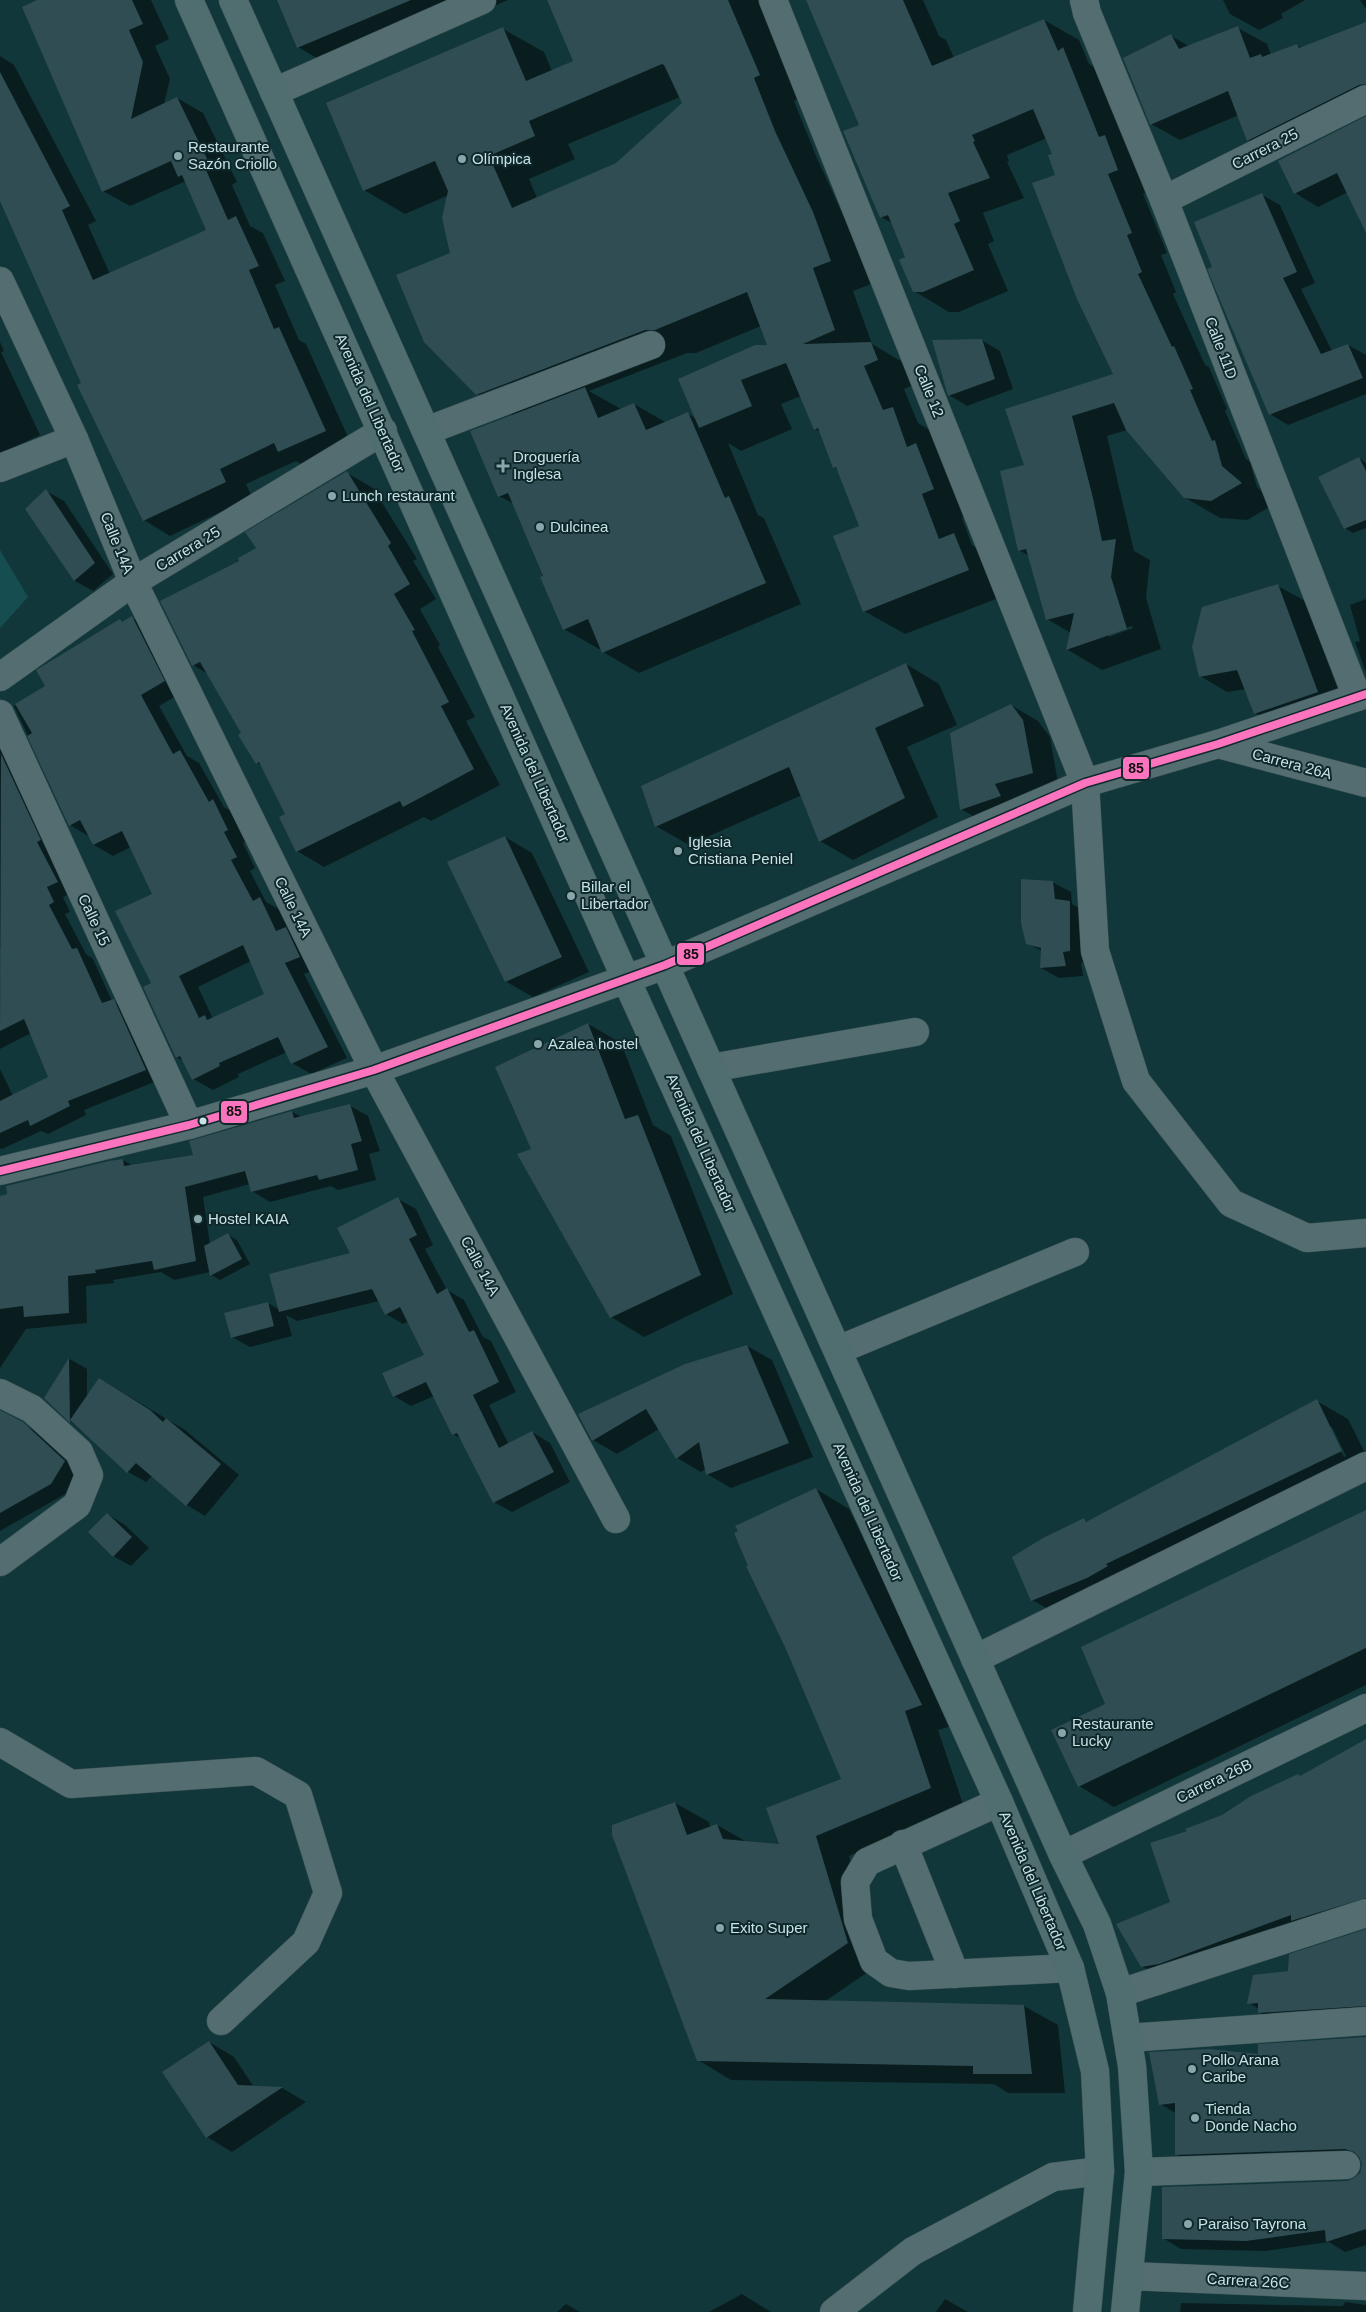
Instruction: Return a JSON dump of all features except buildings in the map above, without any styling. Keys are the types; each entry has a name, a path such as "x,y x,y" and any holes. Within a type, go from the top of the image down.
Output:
{"main road":[{"name":"Avenida del Libertador","path":"189,0 626,978 999,1802 1070,1968 1095,2071 1100,2171 1087,2312"},
{"path":"233,0 1063,1855 1097,1924 1120,1993 1132,2066 1139,2172 1125,2312"}],"street":[{"path":"274,92 482,0"},
{"name":"Calle 12","path":"772,0 1085,783 1094,950 1136,1081 1231,1202 1308,1238 1366,1233"},
{"name":"Calle 11D","path":"1094,4 1164,200 1361,696"},
{"name":"Carrera 25","path":"1164,200 1366,99"},
{"name":"Calle 14A","path":"0,280 74,439 133,582 374,1070 616,1519"},
{"path":"426,431 651,345"},
{"name":"Carrera 25","path":"0,677 133,582 383,431"},
{"path":"0,468 74,439"},
{"path":"0,1171 189,1125 374,1070 665,965 1085,783 1218,744 1361,696"},
{"name":"Calle 15","path":"0,714 189,1125"},
{"name":"Carrera 26A","path":"1218,744 1366,783"},
{"path":"711,1068 915,1032"},
{"path":"838,1350 1075,1252"},
{"path":"0,1393 32,1409 79,1452 89,1476 77,1504 0,1562"},
{"path":"975,1659 1366,1466"},
{"name":"Carrera 26B","path":"1063,1855 1366,1708"},
{"path":"0,1742 71,1784 256,1771 298,1795 328,1893 306,1942 221,2021"},
{"path":"999,1802 867,1862 855,1882 858,1918 874,1961 890,1973 909,1976 1070,1968"},
{"path":"903,1844 954,1974"},
{"path":"1120,1993 1366,1913"},
{"path":"1128,2038 1366,2020"},
{"path":"1139,2172 1346,2165"},
{"path":"834,2312 913,2251 1053,2177 1100,2171"},
{"name":"Carrera 26C","path":"1129,2276 1366,2286"}],"shaded area":[{"path":"0,550 28,597 0,628"}],"transit line":[{"name":"85","path":"0,1171 189,1125 374,1070 665,965 1085,783 1218,744 1366,694"}],"place":[{"name":"Restaurante Sazón Criollo","path":"178,156"},
{"name":"Olímpica","path":"462,159"},
{"name":"Droguería Inglesa","path":"503,466"},
{"name":"Lunch restaurant","path":"332,496"},
{"name":"Dulcinea","path":"540,527"},
{"name":"Iglesia Cristiana Peniel","path":"678,851"},
{"name":"Billar el Libertador","path":"571,896"},
{"name":"Azalea hostel","path":"538,1044"},
{"name":"Hostel KAIA","path":"198,1219"},
{"name":"Restaurante Lucky","path":"1062,1733"},
{"name":"Exito Super","path":"720,1928"},
{"name":"Pollo Arana Caribe","path":"1192,2069"},
{"name":"Tienda Donde Nacho","path":"1195,2118"},
{"name":"Paraiso Tayrona","path":"1188,2224"}]}
